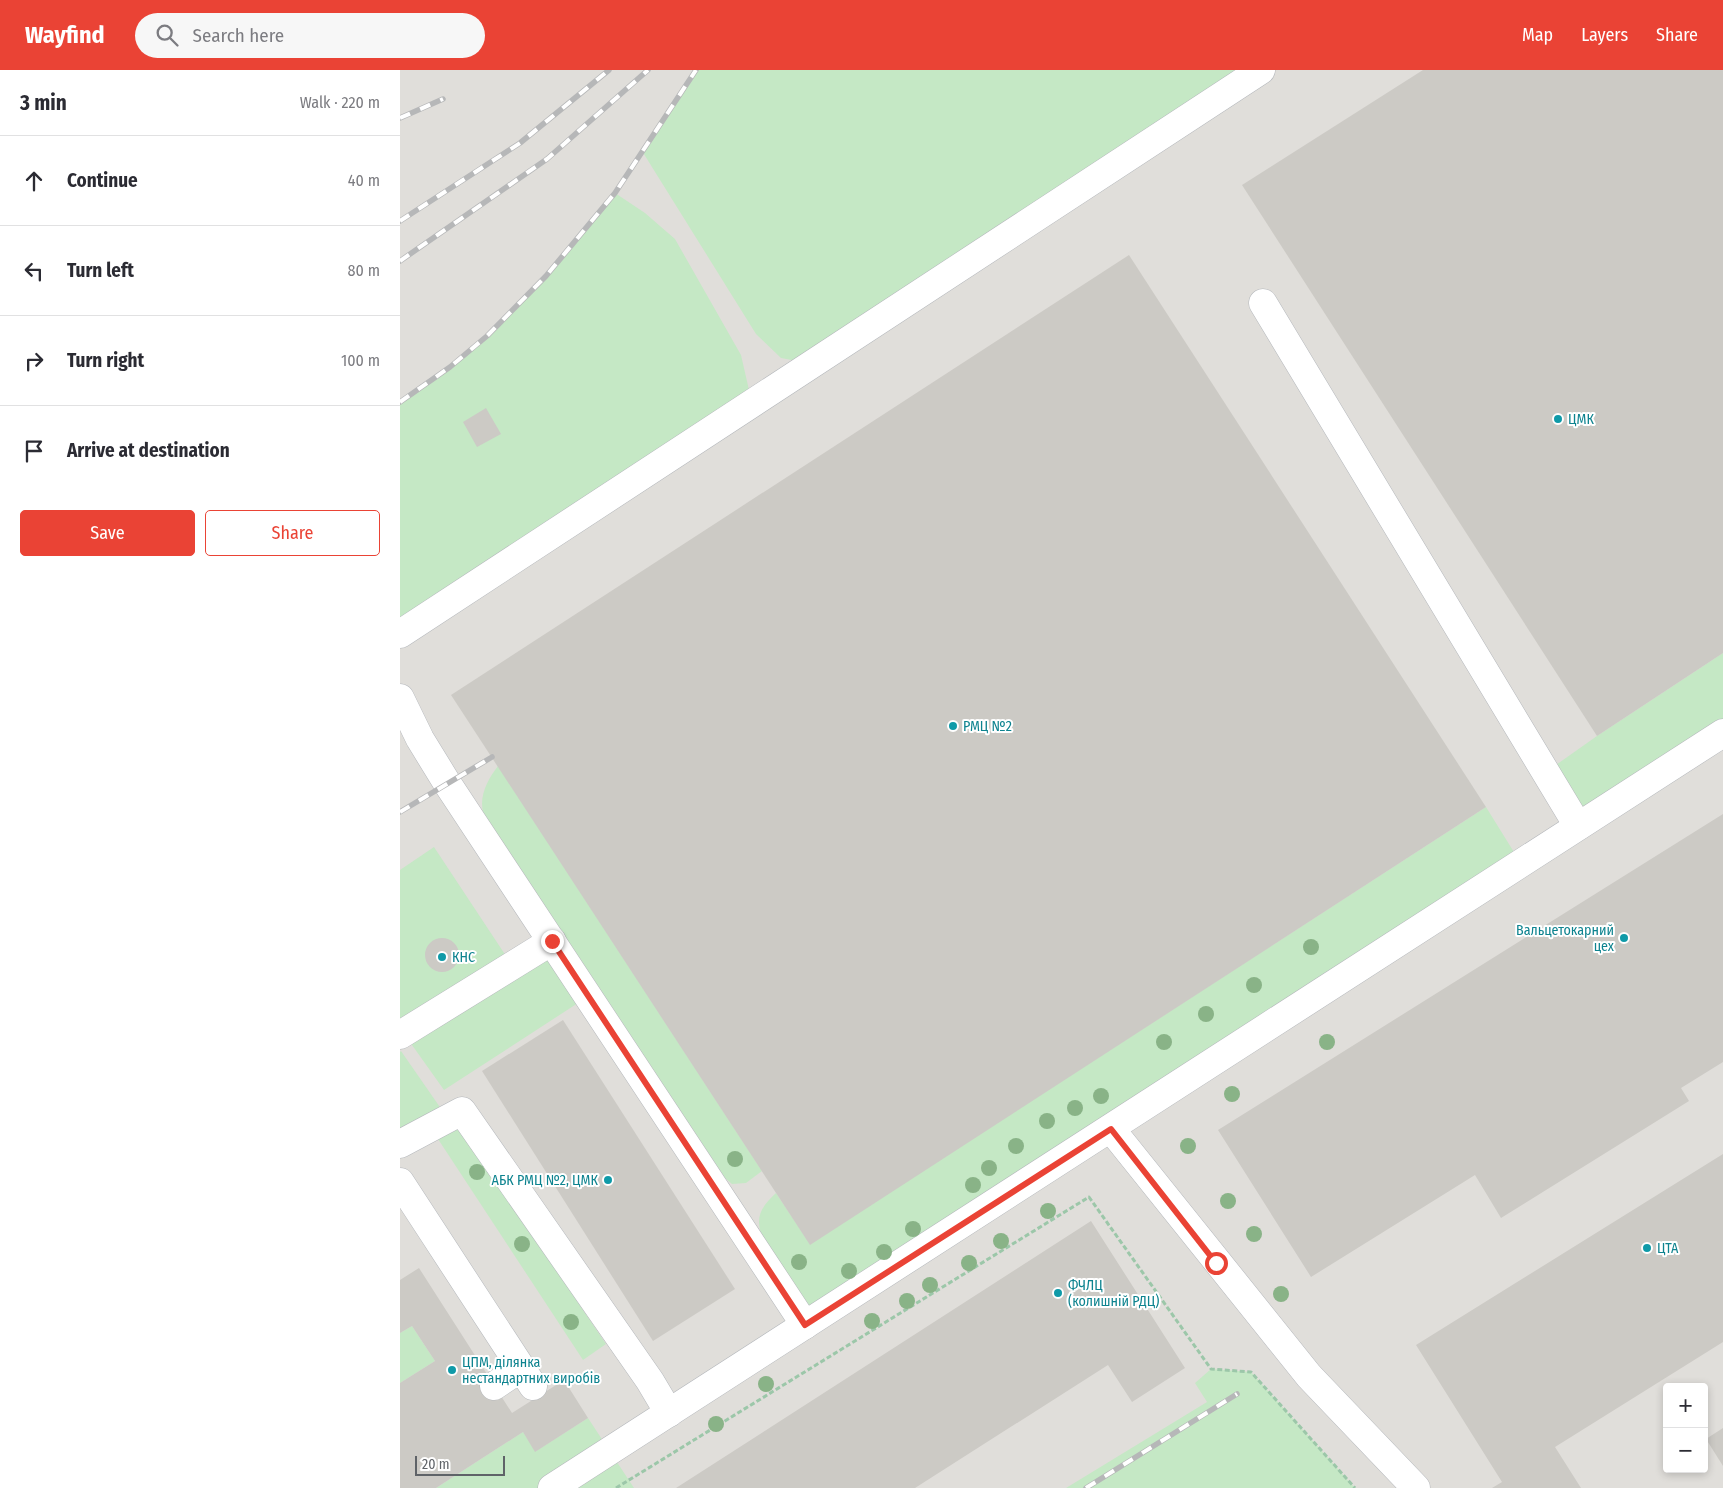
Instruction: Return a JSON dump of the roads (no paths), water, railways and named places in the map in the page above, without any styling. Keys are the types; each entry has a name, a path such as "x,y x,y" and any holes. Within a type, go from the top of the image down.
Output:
{"lane":[{"path":"400,634 1261,70"},
{"path":"1263,303 1578,826"},
{"path":"400,698 420,739 438,768 805,1325"},
{"path":"552,1488 1723,733"},
{"path":"400,1035 552,941"},
{"path":"400,1144 462,1111 644,1373 669,1413"},
{"path":"1111,1129 1309,1376 1416,1488"},
{"path":"400,1182 400,1190"},
{"path":"400,1182 527,1377 494,1386"}],"railway":[{"path":"400,221 520,143 609,70"},
{"path":"400,261 547,159 648,70"},
{"path":"400,402 450,367 487,336 546,276 615,193 696,70"},
{"path":"400,118 443,99"},
{"path":"400,812 492,757"},
{"path":"1086,1488 1237,1394"}],"place":[{"name":"ЦМК","path":"1558,419"},
{"name":"РМЦ №2","path":"953,726"},
{"name":"Вальцетокарний цех","path":"1624,938"},
{"name":"КНС","path":"442,957"},
{"name":"АБК РМЦ №2, ЦМК","path":"608,1180"},
{"name":"ЦТА","path":"1647,1248"},
{"name":"ФЧЛЦ (колишній РДЦ)","path":"1058,1293"},
{"name":"ЦПМ, ділянка нестандартних виробів","path":"452,1370"}]}
